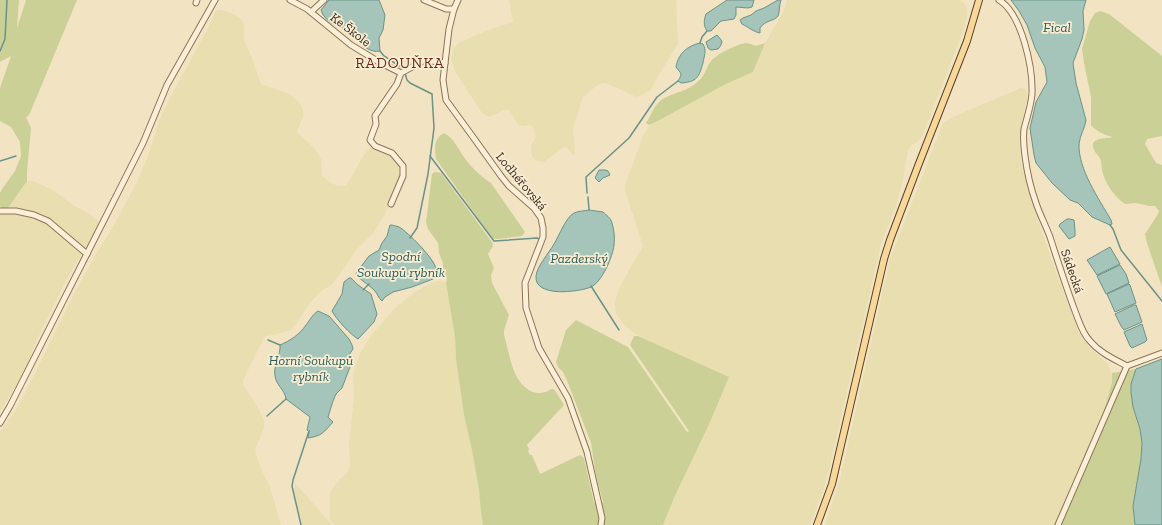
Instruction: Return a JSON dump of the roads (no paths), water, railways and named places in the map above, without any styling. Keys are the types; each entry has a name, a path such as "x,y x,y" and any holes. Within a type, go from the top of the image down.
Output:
{"main road":[{"path":"817,525 832,484 884,259 918,166 968,41 979,0"}],"street":[{"path":"0,423 10,406 143,142 167,85 215,0"},
{"name":"Ke Škole","path":"290,0 311,12 351,45 379,62 401,72"},
{"path":"311,12 324,0"},
{"path":"424,0 446,9 454,9"},
{"name":"Lodhéřovská","path":"458,0 449,29 443,80 446,100 500,176 534,208 540,218 543,228 543,237 525,283 526,308 539,348 568,398 587,452 602,518 601,525"},
{"name":"Sádecká","path":"999,0 1006,5 1017,22 1029,64 1032,94 1030,109 1024,131 1024,141 1025,157 1036,202 1066,287 1083,330 1089,341 1098,349 1127,366"},
{"path":"391,204 403,176 403,166 392,153 376,146 370,140 376,124 375,116 397,84 401,72 425,60 445,63"},
{"path":"0,211 16,211 34,215 48,221 87,254"},
{"path":"1058,525 1127,366 1162,353"}],"water":[{"path":"329,0 379,0 385,15 383,30 379,38 380,51 374,51 366,48 351,32 326,19 321,10"},
{"path":"727,0 754,0 752,7 736,7 736,15 734,19 721,21 711,31 707,31 704,22 706,14"},
{"path":"778,0 781,0 777,18 762,25 760,28 760,33 753,31 742,24 740,20 743,18"},
{"name":"Fical","path":"1011,0 1086,0 1083,11 1084,30 1073,63 1076,83 1086,120 1079,144 1080,154 1090,184 1111,220 1112,224 1110,225 1092,217 1078,203 1070,200 1052,183 1036,163 1030,128 1036,102 1047,82 1045,67 1035,48 1027,25"},
{"path":"717,35 722,41 721,45 718,49 711,50 708,48 706,42"},
{"path":"700,43 703,44 705,51 700,72 694,80 681,83 678,81 681,74 676,67 677,62 681,54 687,48"},
{"path":"599,170 608,171 610,175 603,178 599,182 595,178"},
{"name":"Pazderský","path":"589,210 603,212 611,220 613,228 613,250 603,274 595,284 585,289 558,292 542,288 537,283 537,272 565,222 574,213"},
{"path":"1067,219 1074,220 1075,230 1075,236 1069,239 1059,226"},
{"name":"Spodní Soukupů rybník","path":"390,225 399,227 403,230 427,253 435,266 436,271 433,279 393,292 382,301 374,290 356,275 369,256 379,250 387,236"},
{"path":"1110,247 1120,264 1097,275 1087,260"},
{"path":"1120,265 1126,274 1129,283 1106,294 1097,276"},
{"path":"349,278 371,294 377,314 374,322 358,339 351,334 332,311 342,294 344,282"},
{"path":"1129,284 1136,303 1115,312 1107,294"},
{"path":"1136,305 1142,322 1124,330 1115,314"},
{"name":"Horní Soukupů rybník","path":"318,311 329,316 349,339 353,349 349,355 353,359 342,388 336,394 333,401 328,417 333,422 322,433 308,438 309,432 307,430 310,417 286,399 277,382 275,372 280,345 298,334"},
{"path":"1142,324 1147,340 1132,348 1124,332"},
{"path":"1162,359 1162,525 1135,525 1133,506 1141,459 1142,443 1140,429 1133,407 1131,384 1136,369"}],"waterway":[{"path":"0,51 5,39 7,0"},
{"path":"700,43 702,37 707,31"},
{"path":"380,51 384,56 404,69"},
{"path":"405,73 407,80 410,83 432,94 434,128 428,174 417,228 410,238"},
{"path":"587,193 586,177 629,138 657,97 678,81"},
{"path":"0,161 16,156"},
{"path":"430,156 494,241 539,239"},
{"path":"588,197 589,210"},
{"path":"1110,225 1121,250 1162,301"},
{"path":"363,290 369,284"},
{"path":"591,286 619,330"},
{"path":"268,340 280,345"},
{"path":"267,416 286,399"},
{"path":"301,525 292,486 309,431"}],"district":[{"name":"RADOUŇKA","path":"400,63"}]}
